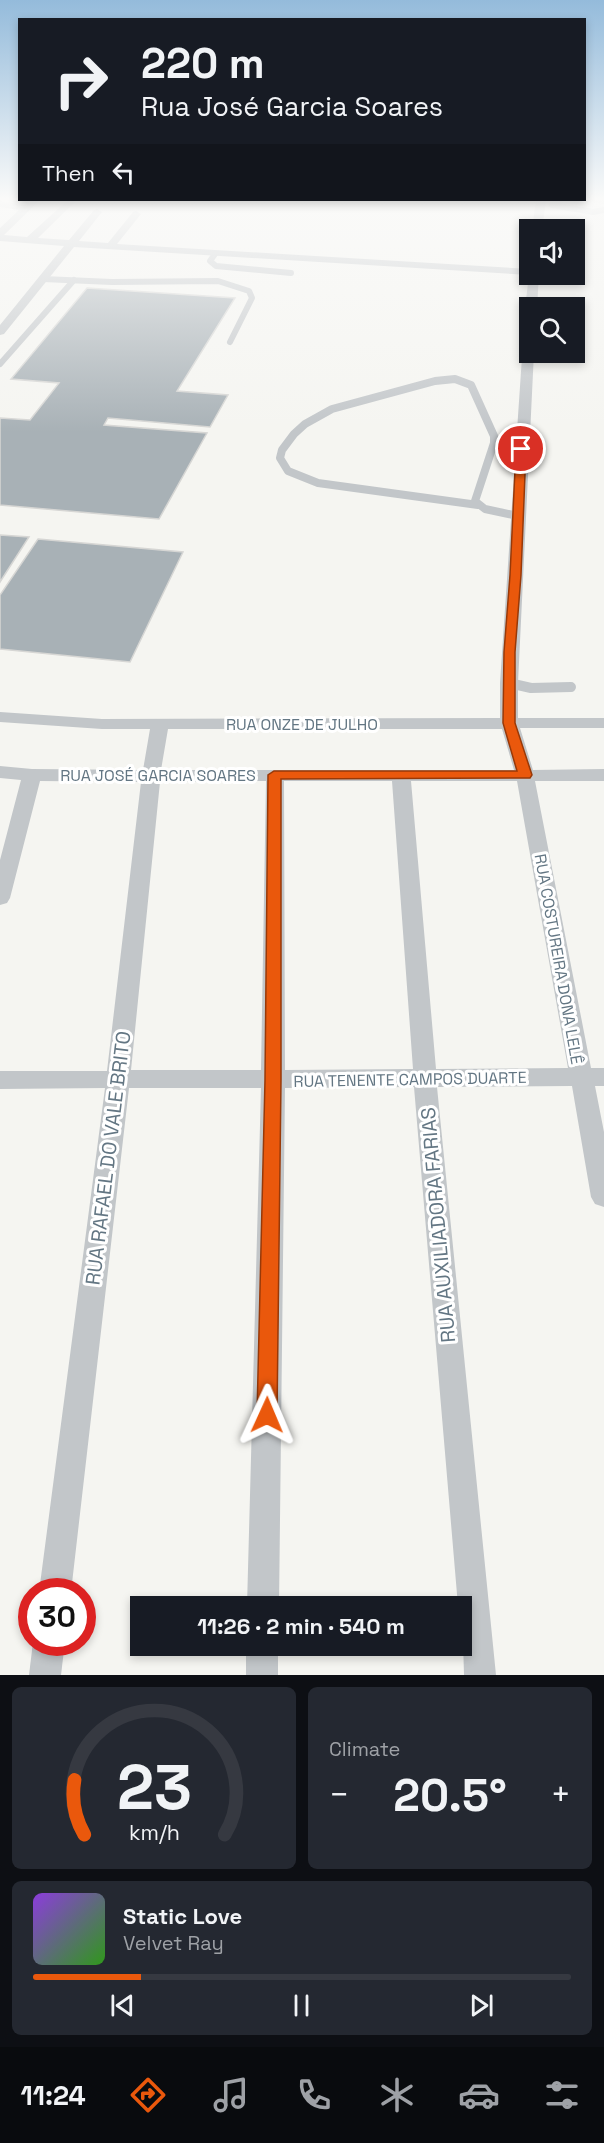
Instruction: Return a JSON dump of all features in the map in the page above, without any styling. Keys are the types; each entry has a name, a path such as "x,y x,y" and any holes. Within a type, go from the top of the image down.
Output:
{"street":[{"path":"0,332 5,320 45,276"},
{"name":"RUA COSTUREIRA DONA LELÊ","path":"528,363 509,683 509,723 525,775 604,1197"},
{"name":"RUA ONZE DE JULHO","path":"0,717 102,724 604,723"},
{"name":"RUA RAFAEL DO VALE BRITO","path":"57,1578 118,1079 151,776 160,724"},
{"name":"RUA JOSÉ GARCIA SOARES","path":"0,772 32,775 151,776 604,775"},
{"name":"RUA AUXILIADORA FARIAS","path":"401,774 425,1079 480,1675"},
{"path":"1,892 32,775"},
{"path":"263,1596 273,1080 274,775"},
{"name":"RUA TENENTE CAMPOS DUARTE","path":"0,1080 604,1077"},
{"path":"45,1675 47,1656"},
{"path":"262,1656 262,1675"}],"lane":[{"path":"43,279 202,280 234,284 249,291 252,298 230,342"},
{"path":"0,364 74,280"},
{"path":"478,505 476,495 492,449 494,436 471,385 465,381 437,381 333,409 308,421 290,436 280,455 281,465 290,473 311,481 407,494 454,505 478,505 518,516"},
{"path":"509,683 531,688 571,687"}],"building":[{"path":"87,288 235,298 177,391 228,395 210,427 108,418 104,425 207,433 159,519 0,505 0,418 30,420 59,383 11,379"},
{"path":"0,535 29,537 0,582"},
{"path":"38,539 183,552 130,662 0,649 0,595"}],"route":[{"path":"267,1415 273,1080 274,775 525,775 509,723 510,652 516,575 521,449"}]}
